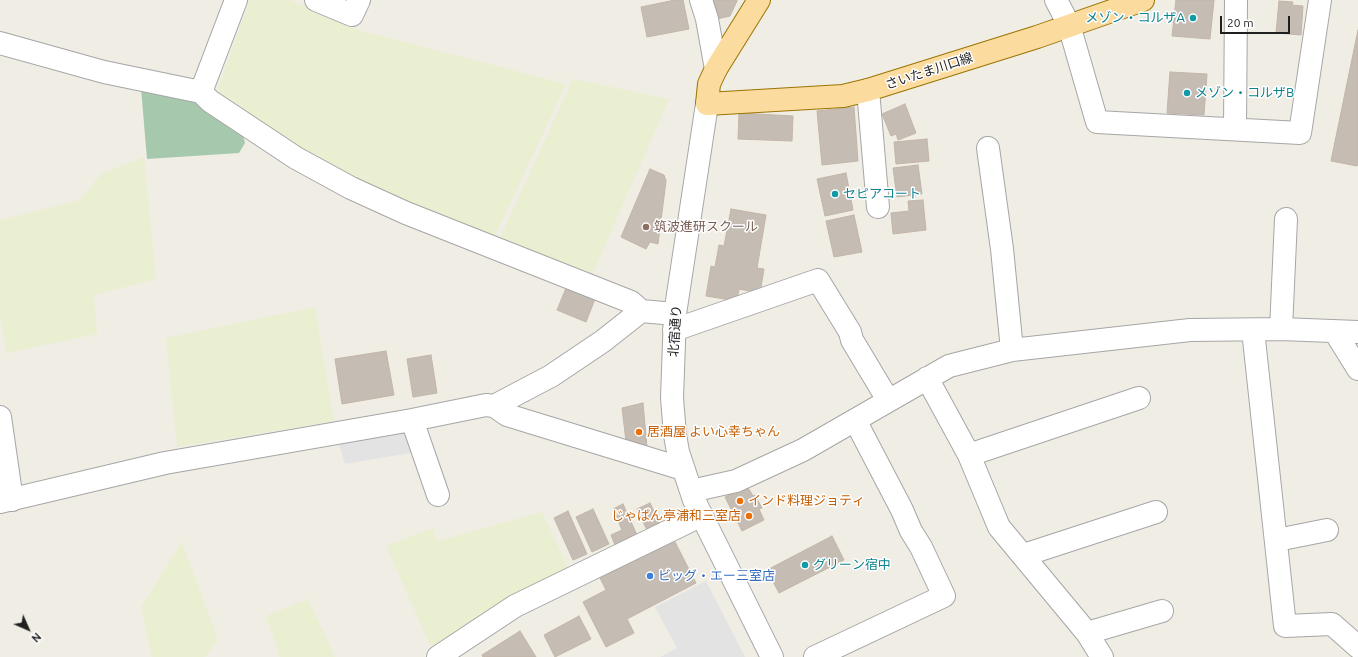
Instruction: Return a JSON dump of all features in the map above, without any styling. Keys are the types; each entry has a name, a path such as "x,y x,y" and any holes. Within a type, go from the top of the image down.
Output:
{"main road":[{"name":"北宿通り","path":"707,104 709,84 716,69 759,0"},
{"name":"さいたま川口線","path":"707,104 843,96 868,90 1143,0"}],"street":[{"path":"201,92 236,0"},
{"path":"316,0 352,15 359,0"},
{"path":"701,0 707,19 716,69"},
{"path":"1056,0 1069,25 1097,122 1300,133 1320,0"},
{"path":"1235,129 1236,0"},
{"path":"0,43 104,72 201,92 210,101 296,158 350,188 406,213 632,302 641,311 675,322 818,280 888,400"},
{"path":"868,90 878,206"},
{"name":"北宿通り","path":"707,104 675,322 672,398 678,452 691,491 702,515 772,657"},
{"path":"988,148 1002,249 1012,350"},
{"path":"1281,329 1286,219"},
{"path":"494,406 551,376 603,341 641,311"},
{"path":"691,491 736,481 803,450 949,366 1012,350 1190,330 1281,329 1358,332"},
{"path":"1253,330 1277,540 1285,626 1332,624 1358,647"},
{"path":"1335,332 1358,369"},
{"path":"927,378 969,455 999,527 1024,555 1087,633 1102,657"},
{"path":"969,455 1139,398"},
{"path":"0,417 6,501 165,462 412,420 486,405 494,406 507,415 683,469"},
{"path":"412,420 438,495"},
{"path":"816,657 944,596 921,547 911,532 902,510 855,420"},
{"path":"1024,555 1156,512"},
{"path":"438,657 515,606 702,515"},
{"path":"1277,540 1327,530"},
{"path":"1087,633 1162,610"}],"green space":[{"path":"250,0 289,0 358,30 566,84 495,236 375,191 285,141 220,96 218,88"},
{"path":"573,79 669,99 592,275 500,238"},
{"path":"141,88 194,98 242,132 245,143 239,153 147,159"},
{"path":"144,157 156,279 94,295 97,334 6,353 0,315 0,220 80,200 101,174"},
{"path":"315,307 334,421 177,447 166,338"},
{"path":"542,512 568,567 476,618 432,649 386,546 433,528 438,541"},
{"path":"182,542 218,640 205,657 152,657 141,607"},
{"path":"308,599 335,657 280,657 266,616"}],"shaded area":[{"path":"407,429 416,452 345,464 338,441"},
{"path":"706,581 745,657 660,657 677,648 655,607"}],"building":[{"path":"675,0 683,0 689,29 647,37 641,7"},
{"name":"メゾン・コルザA","path":"1176,0 1214,0 1210,39 1172,36"},
{"path":"711,1 737,1 730,16 717,19"},
{"path":"1279,1 1293,2 1292,5 1303,6 1301,35 1276,33"},
{"path":"1358,30 1358,162 1357,166 1331,161"},
{"name":"メゾン・コルザB","path":"1170,72 1207,74 1204,115 1167,113"},
{"path":"905,104 916,133 898,140 896,134 891,136 882,114"},
{"path":"854,107 858,161 822,165 817,111"},
{"path":"739,113 793,116 792,141 738,139"},
{"path":"927,139 929,161 896,164 894,142"},
{"path":"918,165 922,194 897,197 893,168"},
{"path":"650,169 664,175 666,181 658,244 650,242 646,249 621,237"},
{"name":"セピアコート","path":"846,173 853,210 825,216 817,179"},
{"path":"923,200 926,230 893,234 891,213 909,211 908,201"},
{"path":"731,209 766,215 757,268 764,269 760,293 739,289 737,301 706,296 711,266 715,267 719,245 724,246"},
{"name":"セピアコート","path":"854,215 862,252 834,257 826,221"},
{"path":"566,288 595,299 586,322 557,310"},
{"path":"386,351 394,395 342,404 335,359"},
{"path":"431,355 437,393 413,397 407,359"},
{"path":"643,403 647,447 626,441 622,408"},
{"path":"747,486 753,496 755,495 762,508 759,509 764,520 742,531 725,497"},
{"path":"650,503 660,524 647,530 637,509"},
{"path":"623,504 637,535 615,545 611,535 622,530 613,509"},
{"path":"593,509 609,544 592,552 576,517"},
{"path":"568,511 587,554 573,560 554,518"},
{"name":"グリーン宿中","path":"832,536 844,560 779,593 767,570"},
{"path":"673,538 696,583 627,619 634,633 606,647 583,602 606,590 599,576"},
{"path":"579,616 591,639 555,657 544,635"},
{"path":"520,631 536,657 483,657 482,655"}],"place":[{"name":"メゾン・コルザA","path":"1193,18"},
{"name":"メゾン・コルザB","path":"1187,93"},
{"name":"セピアコート","path":"835,194"},
{"name":"筑波進研スクール","path":"646,227"},
{"name":"居酒屋 よい心幸ちゃん","path":"639,432"},
{"name":"インド料理ジョティ","path":"740,501"},
{"name":"じゃぱん亭浦和三室店","path":"749,516"},
{"name":"グリーン宿中","path":"805,565"},
{"name":"ビッグ・エー三室店","path":"650,576"}]}
